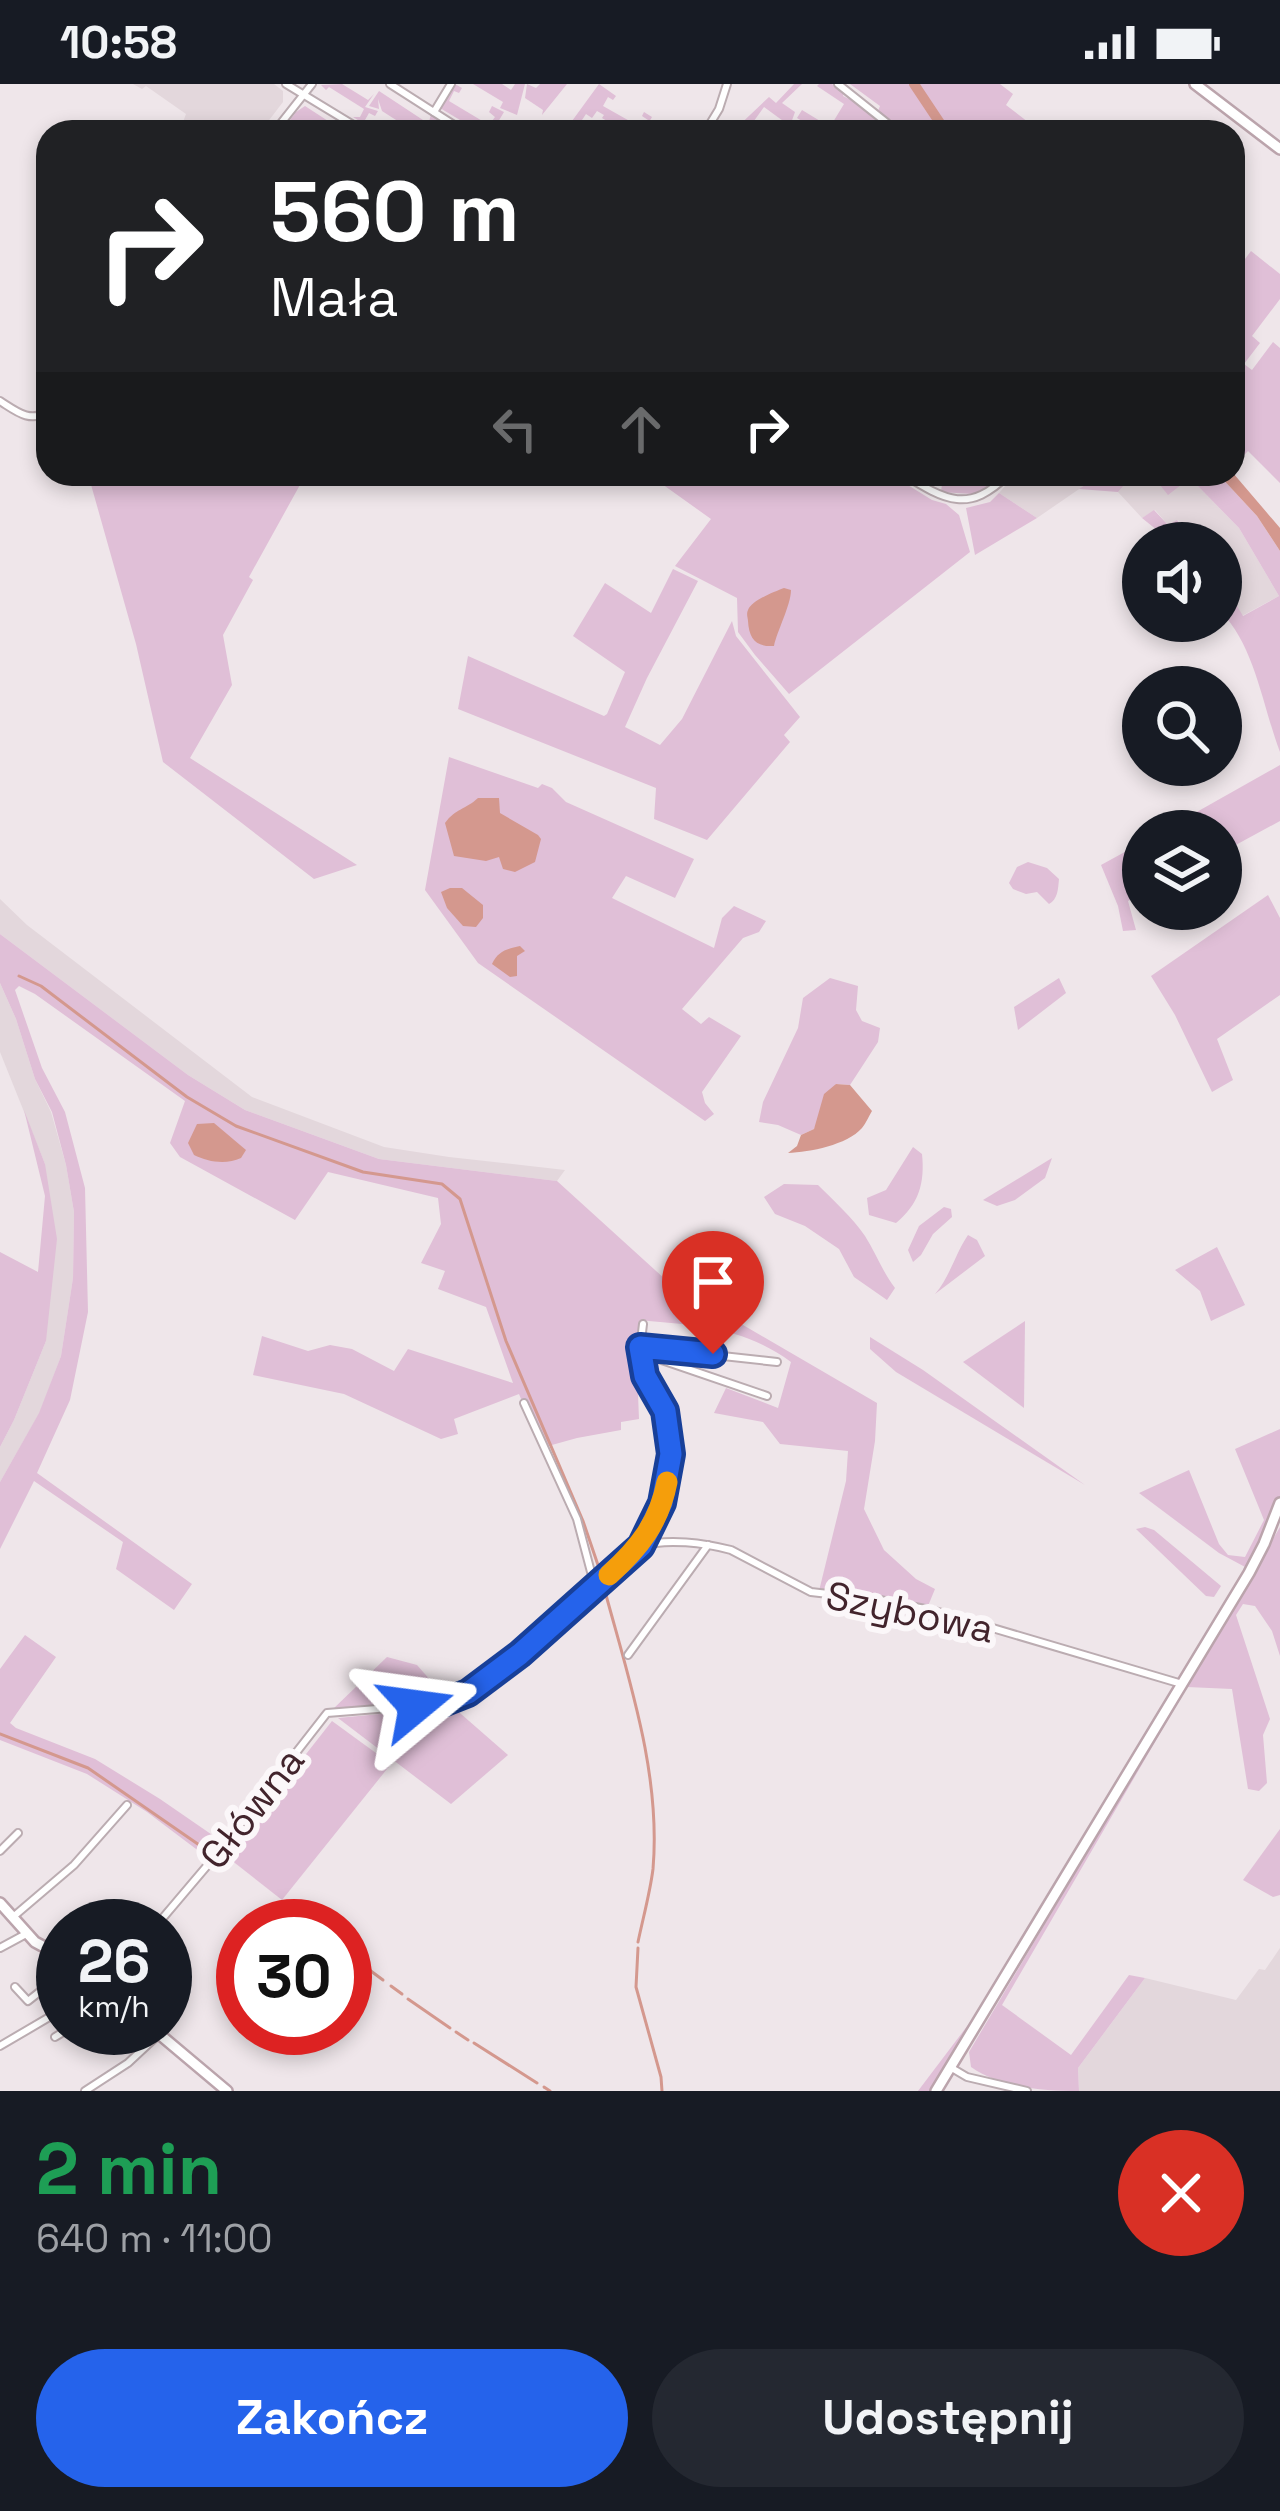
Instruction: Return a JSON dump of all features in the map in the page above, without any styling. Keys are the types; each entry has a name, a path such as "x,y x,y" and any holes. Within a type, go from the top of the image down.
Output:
{"street":[{"path":"286,84 345,120"},
{"path":"283,120 312,84"},
{"path":"390,84 446,120"},
{"path":"434,112 451,84"},
{"path":"712,120 727,84"},
{"path":"838,84 883,120"},
{"path":"1195,84 1242,120"},
{"path":"1245,122 1280,149"},
{"path":"0,400 36,416"},
{"path":"922,486 959,500 979,498 998,486"},
{"path":"640,1350 643,1324"},
{"path":"640,1350 777,1362"},
{"path":"640,1350 767,1396"},
{"name":"Główna","path":"179,1899 328,1713 440,1704 468,1693 520,1654 641,1546 664,1497 671,1454 665,1411 645,1376 640,1350"},
{"path":"524,1402 577,1520 598,1584"},
{"path":"936,2091 1264,1544 1280,1503"},
{"name":"Główna","path":"652,1528 654,1542"},
{"name":"Szybowa","path":"641,1546 654,1542 731,1550 811,1592 935,1611 1182,1684"},
{"path":"628,1655 708,1545"},
{"path":"13,1918 74,1865 127,1805"},
{"path":"0,1851 18,1833"},
{"path":"0,1903 36,1941"},
{"path":"0,1948 26,1934"},
{"path":"15,1987 28,2001 36,1995"},
{"path":"0,2045 36,2024"},
{"path":"85,2091 135,2055"},
{"path":"184,2055 227,2091"},
{"path":"950,2067 967,2077 1027,2091"}],"shaded area":[{"path":"133,84 274,84 283,91 283,102 269,120 184,120 186,114 146,86"},
{"path":"342,84 368,100 374,94 365,107 378,111 358,120 353,117 360,117 364,109 321,85"},
{"path":"455,84 462,88 449,101 481,120 460,120 440,108"},
{"path":"473,84 502,84 511,90 515,84 525,84 517,115 500,108 503,102"},
{"path":"527,84 536,88 567,84 542,115 543,110 525,98"},
{"path":"599,84 616,96 608,97 603,106 628,120 605,120 597,111 592,118 586,114 582,120 573,120"},
{"path":"794,84 802,84 782,103 795,112 792,120 782,120 764,107 755,120 745,120 769,97 776,103"},
{"path":"832,84 876,120 834,120 844,104 817,86"},
{"path":"850,84 910,84 933,120 887,120 878,111 880,106"},
{"path":"919,84 1000,84 1013,94 1006,105 1025,120 941,120"},
{"path":"379,91 423,120 396,120 382,111 378,99 379,109 369,106"},
{"path":"305,106 327,120 290,120"},
{"path":"492,106 504,112 499,120 493,120 489,112"},
{"path":"802,110 818,120 800,120"},
{"path":"1251,251 1280,274 1280,299 1252,336 1260,343 1245,363 1245,259"},
{"path":"1273,342 1280,348 1280,483 1248,451 1245,454 1245,365 1252,370"},
{"path":"91,486 299,486 223,635 232,685 190,758 357,865 314,879 163,762"},
{"path":"665,486 909,486 959,515 970,552 789,694 738,632 737,598 675,566 711,519"},
{"path":"942,486 990,486 972,494 941,492"},
{"path":"1005,486 1084,486 1037,518 999,493"},
{"path":"1083,486 1123,486 1118,492 1079,489"},
{"path":"1123,486 1161,486 1168,494 1178,486 1198,486 1233,522 1165,522 1155,510 1142,518 1118,492"},
{"path":"1198,486 1229,486 1280,551 1280,752 1242,642 1242,614 1279,596 1242,533 1242,522 1233,522"},
{"path":"1229,486 1244,486 1280,528 1280,551"},
{"path":"999,493 1037,518 975,555 966,508 990,502"},
{"path":"1154,510 1165,522 1147,522 1142,518"},
{"path":"1242,533 1279,596 1242,616"},
{"path":"673,569 698,581 625,727 660,745 682,719 732,621 736,636 800,717 784,735 790,742 707,840 654,819 656,788 458,709 468,656 604,716 625,672 573,636 605,583 651,613"},
{"path":"784,588 791,590 790,596 774,646 762,645 750,633 748,610"},
{"path":"449,757 538,788 542,784 552,788 566,802 694,859 675,898 626,876 612,898 714,948 722,918 734,906 766,921 759,932 743,938 682,1009 701,1024 709,1017 741,1036 702,1092 714,1114 705,1121 478,963 425,890"},
{"path":"1280,765 1280,821 1242,842 1242,810 1200,810"},
{"path":"478,798 499,798 500,813 538,835 535,862 515,872 503,869 499,857 486,861 454,856 445,823"},
{"path":"1122,854 1122,926 1118,906 1101,865"},
{"path":"1028,862 1047,868 1059,879 1056,897 1049,904 1037,892 1026,894 1009,883 1017,867"},
{"path":"462,888 483,905 483,918 476,927 463,926 447,908 441,892"},
{"path":"1268,895 1280,918 1280,995 1217,1039 1233,1080 1212,1092 1151,976 1217,930 1242,930 1242,913"},
{"path":"0,899 27,925 252,1097 384,1147 565,1170 557,1181 379,1159 245,1110 188,1075 0,934"},
{"path":"0,934 188,1075 245,1110 379,1159 557,1181 666,1280 877,1403 864,1509 884,1550 935,1589 928,1606 819,1591 846,1481 848,1451 780,1444 763,1422 714,1413 726,1388 778,1408 791,1362 737,1334 640,1320 639,1419 621,1422 621,1430 541,1448 519,1394 454,1419 458,1434 441,1439 344,1394 253,1375 262,1336 308,1351 330,1345 352,1349 394,1371 408,1349 513,1383 486,1307 438,1289 445,1271 421,1263 441,1224 438,1198 328,1172 295,1220 180,1157 170,1143 185,1101 19,986 15,990 42,1068 65,1112 85,1188 88,1312 70,1400 37,1473 192,1584 174,1610 116,1569 123,1542 34,1481 0,1549 0,1482 39,1413 61,1356 73,1278 74,1212 52,1112 0,983"},
{"path":"520,946 525,951 517,956 517,976 510,977 492,964 503,951"},
{"path":"830,978 858,986 856,1010 862,1021 880,1028 878,1042 850,1085 836,1084 814,1129 801,1135 759,1122 763,1102 798,1028 803,998"},
{"path":"1059,978 1066,993 1018,1030 1014,1007"},
{"path":"0,983 51,1112 74,1212 73,1278 61,1356 40,1412 0,1482 0,1447 46,1341 45,1164 0,1052"},
{"path":"836,1084 850,1085 872,1111 863,1126 838,1143 788,1153 801,1135 814,1129 824,1094"},
{"path":"24,1110 45,1164 57,1239 46,1341 0,1447 0,1252 38,1272 45,1196"},
{"path":"214,1123 246,1150 241,1158 217,1162 194,1155 188,1143 197,1124"},
{"path":"913,1147 922,1154 922,1174 910,1208 896,1223 869,1215 867,1198 886,1190"},
{"path":"1052,1158 1045,1178 1015,1200 997,1206 983,1200"},
{"path":"784,1184 818,1185 849,1216 895,1288 887,1300 854,1277 839,1249 805,1226 775,1214 764,1197"},
{"path":"944,1207 951,1209 952,1217 913,1262 908,1250 919,1226"},
{"path":"968,1235 977,1240 985,1256 935,1294 945,1280"},
{"path":"1217,1247 1245,1305 1211,1321 1200,1291 1175,1270"},
{"path":"1025,1321 1024,1408 963,1362"},
{"path":"870,1337 1085,1485 896,1372 870,1349"},
{"path":"1280,1429 1276,1514 1247,1568 1219,1553 1139,1493 1189,1470 1219,1544 1228,1555 1245,1557 1264,1520 1235,1449"},
{"path":"1145,1527 1221,1586 1214,1597 1206,1596 1136,1529"},
{"path":"1280,1527 1280,1656 1272,1631 1255,1606 1243,1604 1236,1615 1270,1719 1263,1735 1267,1783 1259,1791 1248,1789 1232,1689 1187,1687 1002,2005 1071,2055 1129,1975 1145,1978 1078,2068 1079,2091 1023,2087 983,2074 971,2067 969,2052"},
{"path":"833,1599 887,1606 873,1624 854,1611 849,1616 835,1610"},
{"path":"25,1635 56,1657 10,1723 95,1759 160,1799 221,1841 208,1858 87,1774 0,1740 0,1669"},
{"path":"387,1657 417,1665 446,1698 331,1711"},
{"path":"453,1707 508,1755 451,1804 338,1718"},
{"path":"332,1721 391,1764 283,1899 226,1856"},
{"path":"1280,1829 1280,1895 1273,1897 1243,1880"},
{"path":"1023,1941 933,2091 918,2091 974,2017"},
{"path":"1280,1948 1280,2091 1079,2091 1078,2068 1145,1978 1236,2000"}],"waterway":[{"path":"914,84 938,120"},
{"path":"19,976 41,986 187,1097 236,1126 363,1172 442,1184 460,1199 506,1341 599,1568"},
{"path":"606,1595 642,1730 652,1799 653,1869 638,1942"},
{"path":"0,1734 88,1768 205,1849"},
{"path":"638,1948 636,1987 662,2091"},
{"path":"372,1972 383,1980"},
{"path":"391,1986 402,1994"},
{"path":"408,1999 450,2028"},
{"path":"456,2032 468,2040"},
{"path":"474,2043 537,2083"},
{"path":"544,2087 550,2091"}],"slow traffic":[{"path":"609,1575 641,1546 667,1482"}],"route":[{"path":"416,1706 440,1704 468,1693 520,1654 641,1546 662,1503 671,1454 665,1411 645,1376 640,1347 713,1354"}]}
